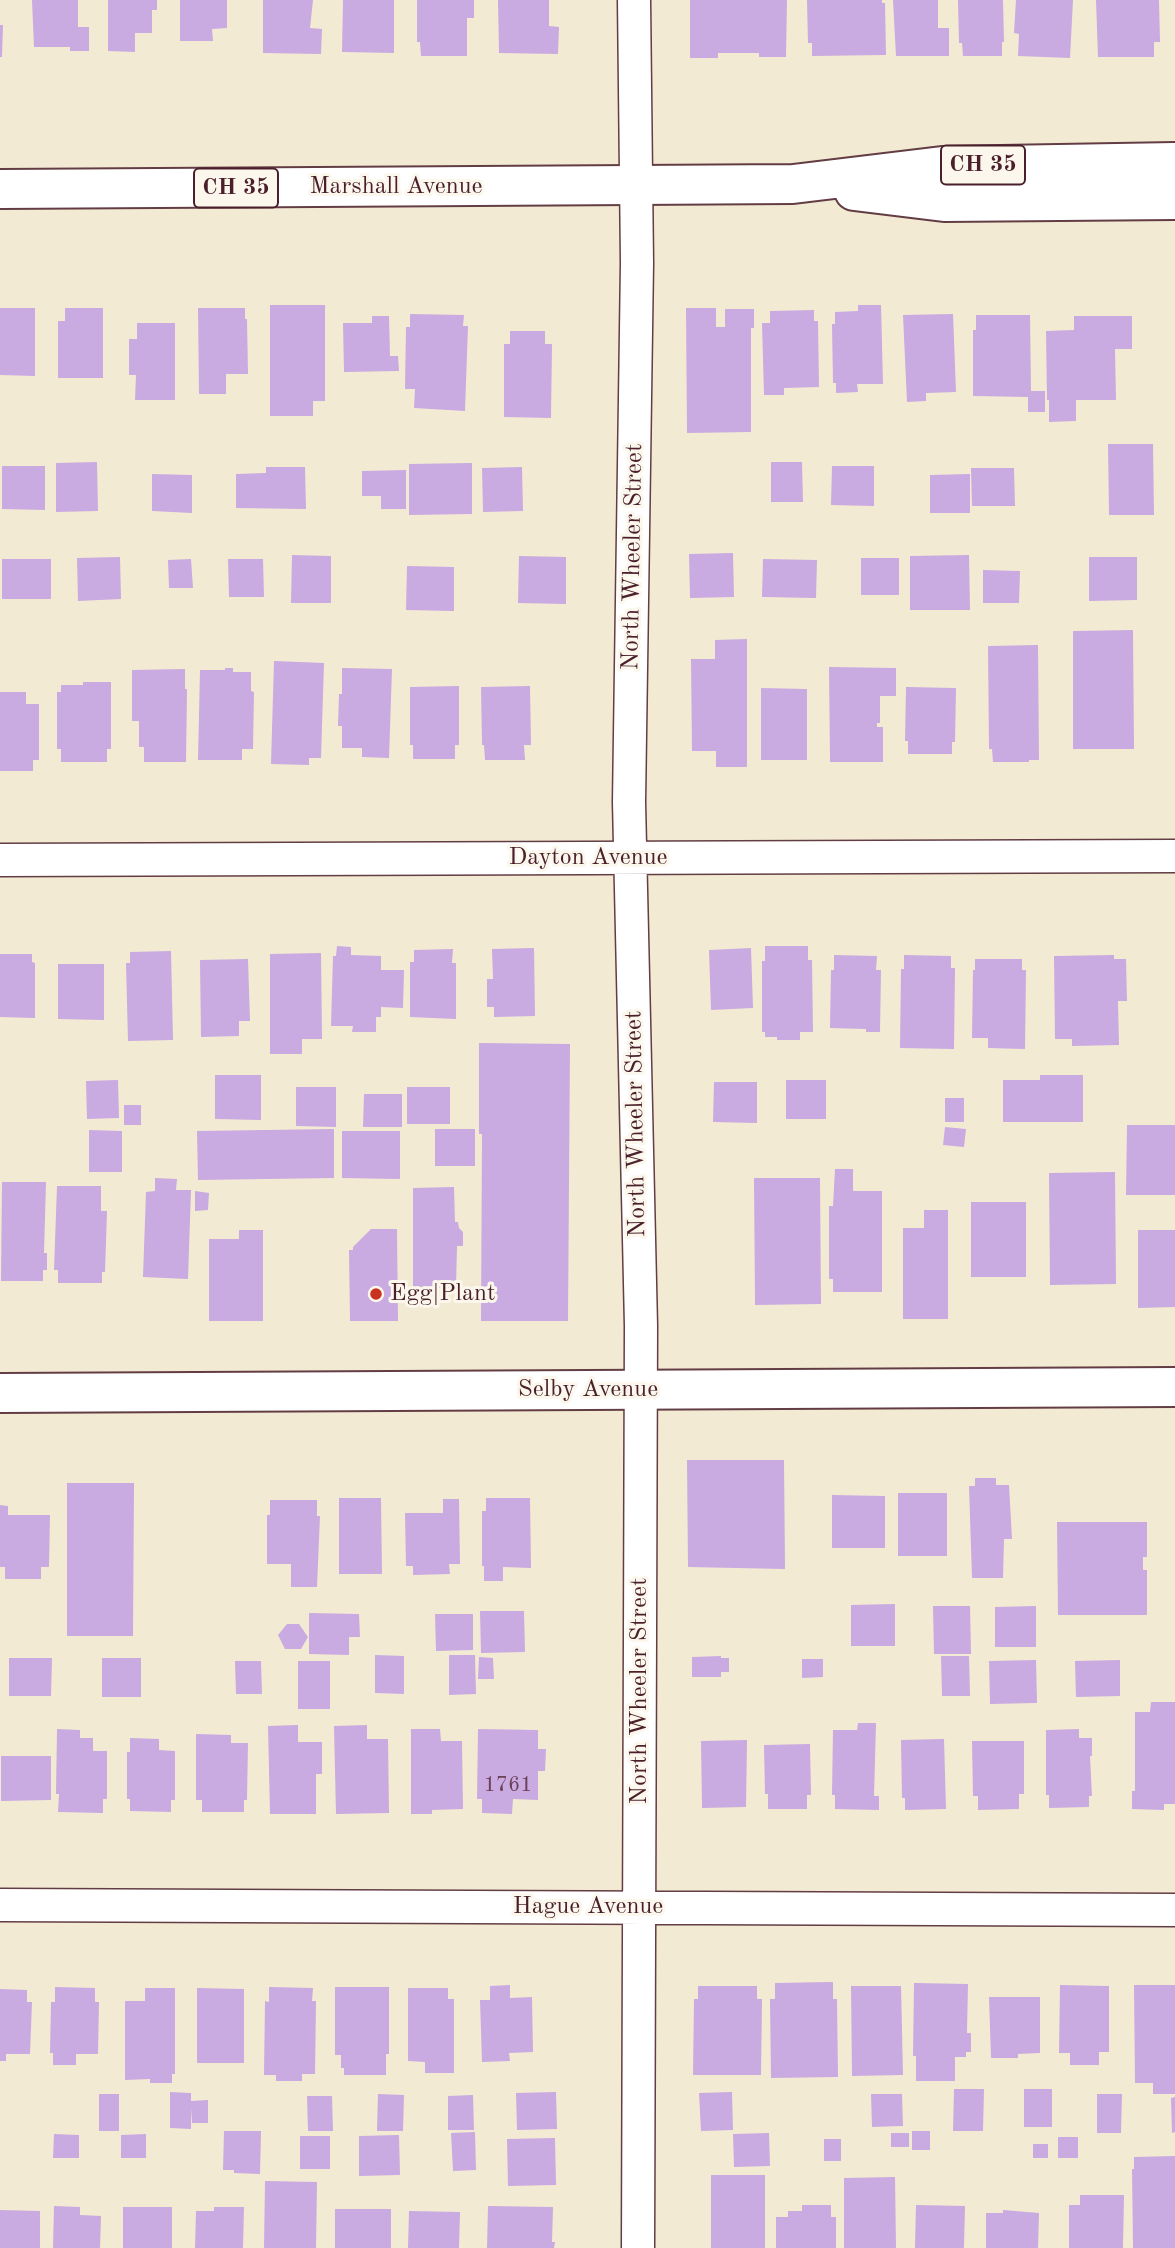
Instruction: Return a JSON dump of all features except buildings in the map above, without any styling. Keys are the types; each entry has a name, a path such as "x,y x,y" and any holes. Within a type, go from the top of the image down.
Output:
{"main road":[{"name":"Marshall Avenue","path":"0,189 793,184 942,166 1175,162"},
{"name":"Marshall Avenue","path":"793,184 944,202 1175,200"},
{"name":"Selby Avenue","path":"0,1392 1175,1387"}],"street":[{"name":"North Wheeler Street","path":"634,0 637,277 630,859 641,1390 638,2248"},
{"name":"Dayton Avenue","path":"0,860 1175,856"},
{"name":"Hague Avenue","path":"0,1905 1175,1910"}],"place":[{"name":"Egg|Plant","path":"376,1294"}]}
